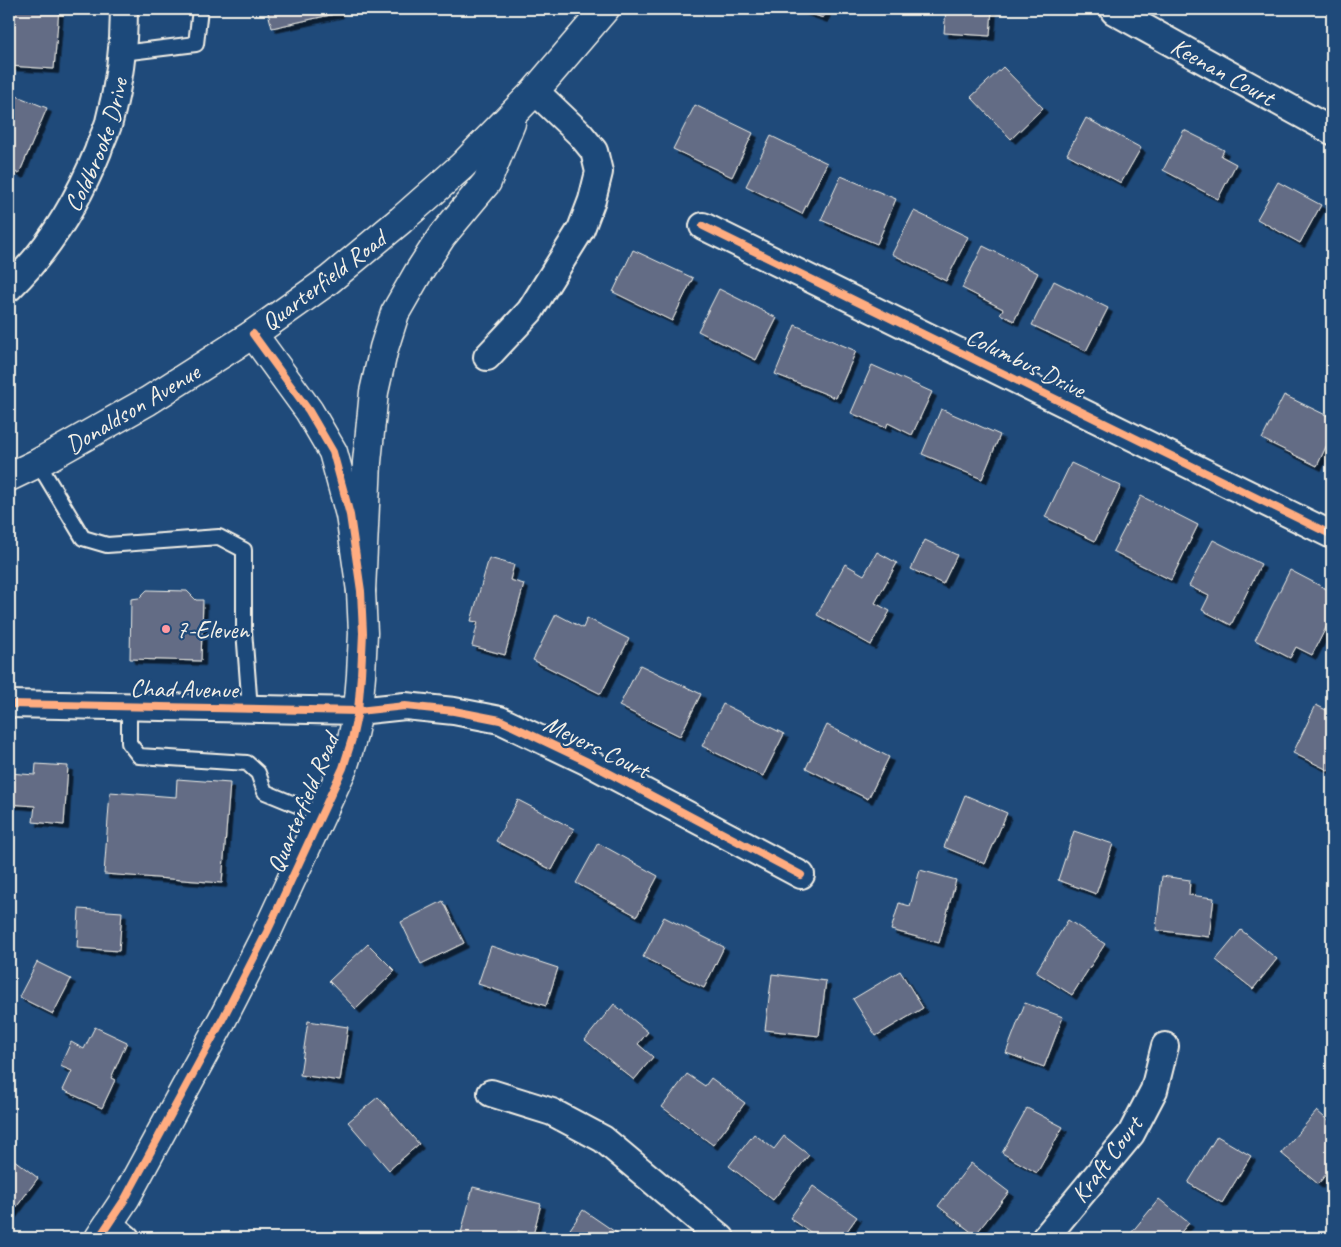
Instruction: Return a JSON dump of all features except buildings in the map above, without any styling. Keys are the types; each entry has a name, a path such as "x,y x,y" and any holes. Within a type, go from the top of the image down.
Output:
{"main road":[{"name":"Quarterfield Road","path":"112,1234 126,1199 267,932 343,768 358,711 363,632 361,591 350,515 333,452 309,411 252,334 329,280 462,166 525,101 606,9"},
{"path":"361,591 374,392 384,348 395,313 442,236 487,182 525,101"},
{"name":"Donaldson Avenue","path":"9,477 38,463 148,400 252,334"}],"street":[{"name":"Coldbrooke Drive","path":"9,288 27,270 58,227 87,178 108,124 118,80 124,38 124,9"},
{"name":"Keenan Court","path":"1114,11 1332,131"},
{"path":"487,357 530,311 581,229 600,172 594,151 580,134 525,101"},
{"name":"Columbus Drive","path":"703,226 1332,534"},
{"name":"Chad Avenue","path":"9,704 358,711"},
{"name":"Meyers Court","path":"358,711 405,706 454,711 500,720 586,760 801,875"},
{"name":"Kraft Court","path":"1045,1238 1131,1134 1154,1090 1165,1046"},
{"path":"491,1093 552,1112 603,1138 721,1238"}],"lane":[{"path":"122,53 196,44 200,9"},
{"path":"38,463 83,538 107,545 219,537 244,550 244,630 250,709"},
{"path":"129,707 128,743 139,756 247,763 258,773 265,792 321,815"}],"cycle path":[{"path":"703,226 1332,535"},
{"path":"99,1238 125,1199 221,1022 267,932 343,768 358,711 363,633 361,591 350,515 333,452 309,411 253,334"},
{"path":"9,704 358,711 405,706 454,711 500,720 586,761 801,875"}],"place":[{"name":"7-Eleven","path":"166,629"}]}
